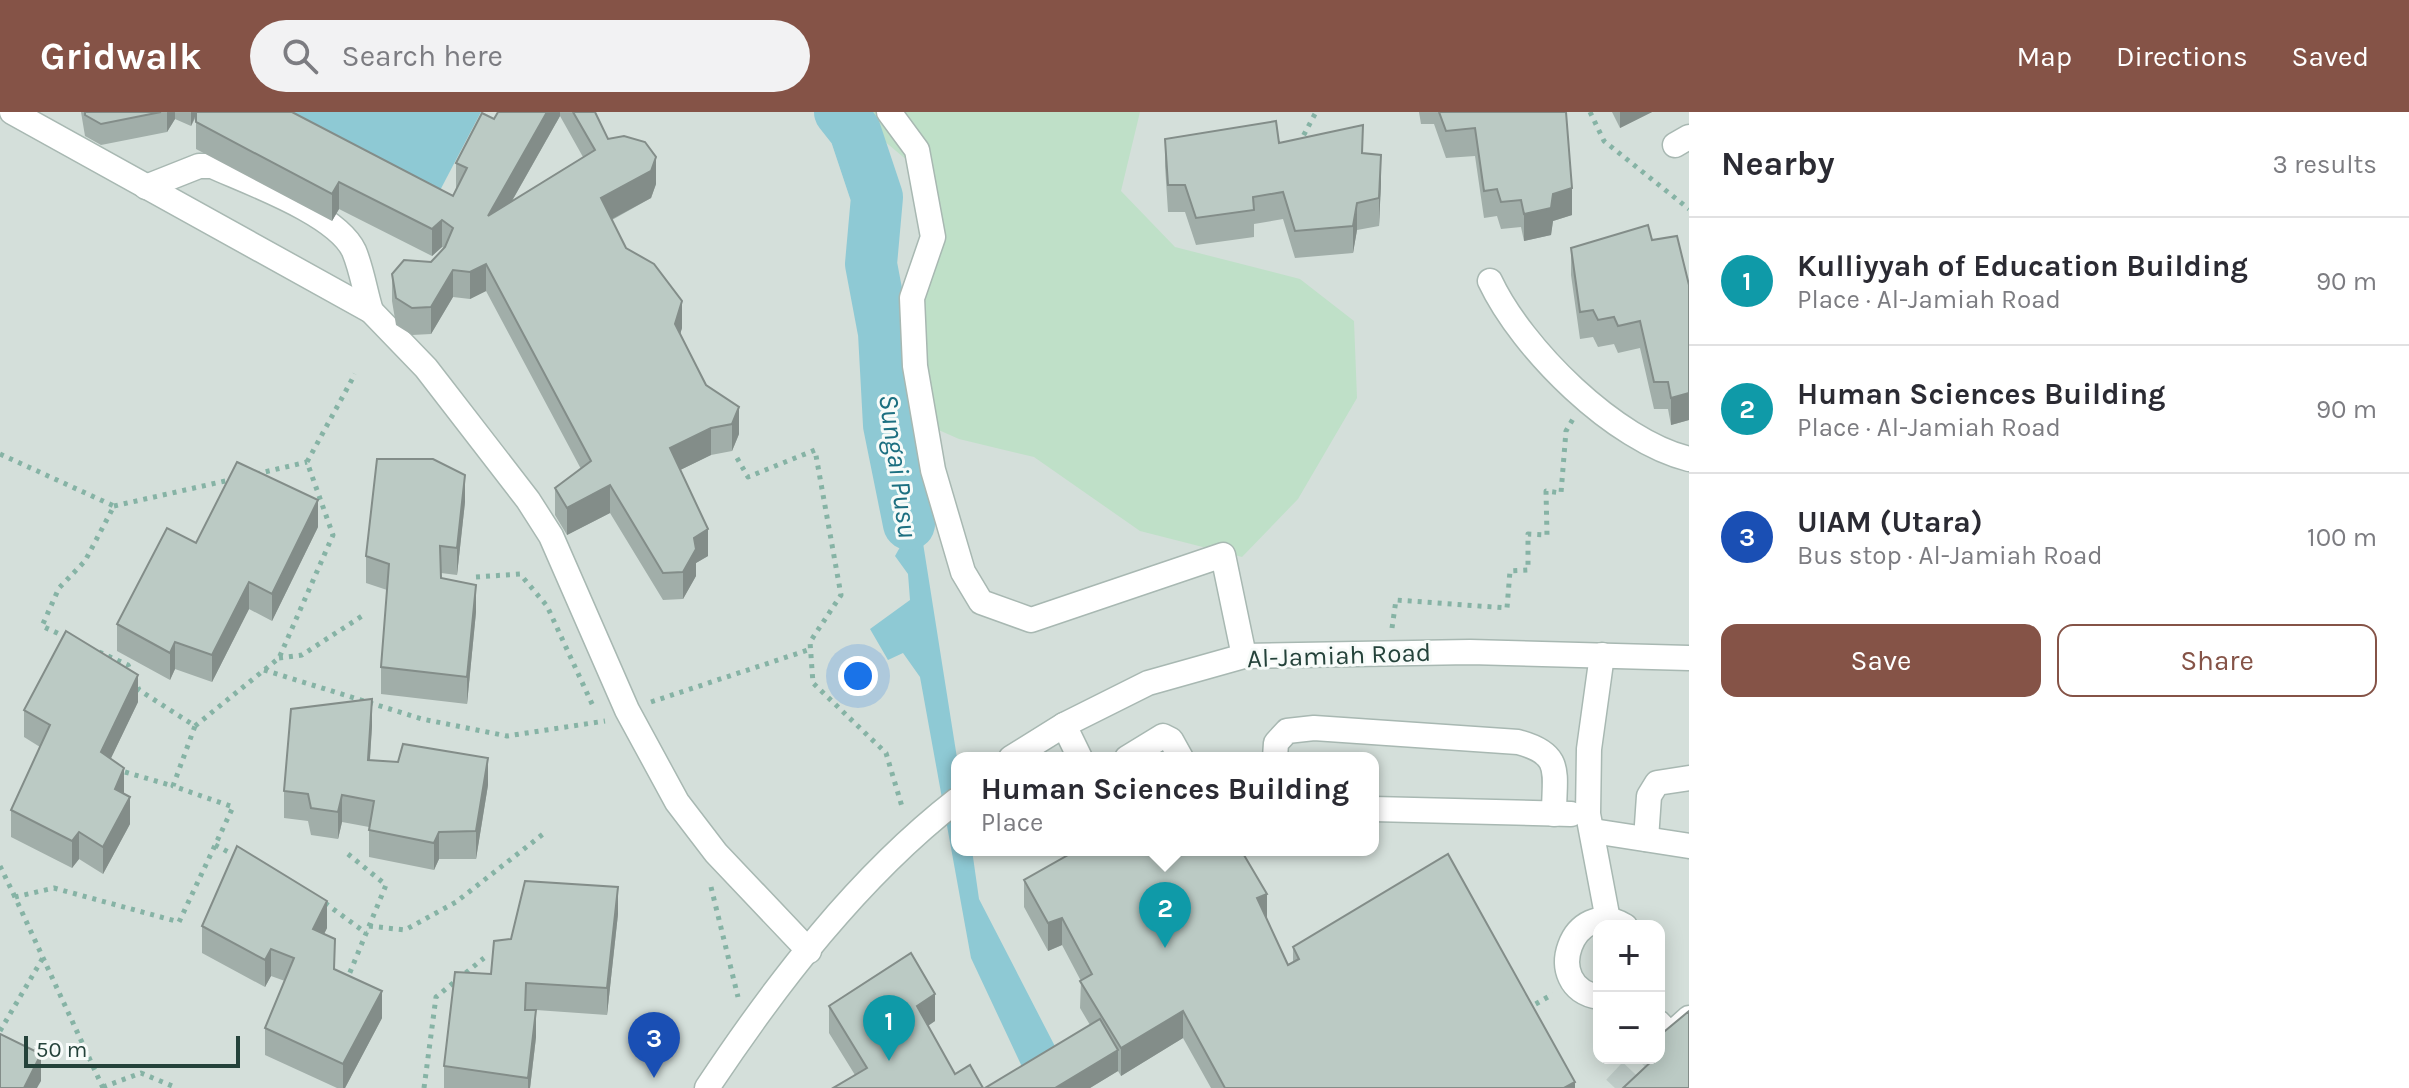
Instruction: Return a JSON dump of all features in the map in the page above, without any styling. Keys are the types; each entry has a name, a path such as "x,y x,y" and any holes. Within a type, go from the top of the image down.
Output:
{"street":[{"path":"889,112 917,150 933,237 912,298 915,366 933,470 963,572 981,602 1031,620 1223,555 1244,656"},
{"path":"30,116 146,187 371,311 426,368 528,500 551,536 627,710 687,815 716,853 809,951"},
{"path":"146,187 199,166 212,166 317,217 342,233 354,251 371,311"},
{"path":"1490,281 1518,327 1585,397 1645,444 1689,459"},
{"name":"Al-Jamiah Road","path":"1020,752 1064,725 1148,683 1244,656 1388,652 1689,658"},
{"path":"1602,655 1589,749 1590,823 1616,920"},
{"path":"1064,725 1077,752"},
{"path":"1275,752 1276,743 1287,731 1314,728 1518,742 1541,748 1550,755 1553,763 1554,814"},
{"path":"1137,752 1163,736 1171,740 1178,752"},
{"path":"1646,839 1649,796 1657,783 1674,777 1689,778"},
{"path":"707,1088 746,1030 809,951 862,890 951,806"},
{"path":"1379,809 1554,814 1646,839 1689,846"},
{"path":"1593,925 1583,926 1574,935 1566,959 1573,983 1582,992 1593,995"},
{"path":"1665,1030 1670,1035 1689,1018"}],"path":[{"path":"1294,152 1316,112"},
{"path":"1590,112 1604,141 1689,209"},
{"path":"173,786 195,726 279,658 333,535 307,462 355,374"},
{"path":"1388,652 1396,600 1507,608 1510,571 1528,570 1528,534 1547,535 1546,491 1561,493 1566,431 1585,397"},
{"path":"737,458 748,477 815,450 841,595 810,642 813,683 886,753 903,810"},
{"path":"0,454 114,506 307,462"},
{"path":"71,639 42,626 59,588 85,561 114,506"},
{"path":"279,658 302,655 362,616"},
{"path":"85,645 128,665 139,690 195,726"},
{"path":"264,670 408,716 507,736 601,723 627,710 811,649"},
{"path":"15,897 54,888 179,922 233,807 125,772"},
{"path":"369,926 405,930 456,902 547,831"},
{"path":"215,845 240,858"},
{"path":"346,982 386,885 348,854"},
{"path":"0,866 103,1088 141,1073 177,1088"},
{"path":"316,897 366,933"},
{"path":"0,1031 44,956"},
{"path":"424,1088 436,997 484,958"},
{"path":"1520,1013 1573,983"}],"shaded area":[{"path":"0,112 1689,112 1689,1088 0,1088"}],"green space":[{"path":"855,112 1140,112 1121,191 1175,247 1300,279 1354,321 1357,398 1298,499 1242,557 1140,531 1034,457 959,439 907,416 906,346 941,240 927,177 858,119"}],"water":[{"path":"265,112 481,112 435,200"},
{"path":"908,448 956,752 951,752 951,848 920,677 903,653 888,660 870,629 910,600 908,574 895,556 908,533 888,459"},
{"path":"952,856 973,856 979,899 1061,1058 1032,1088 971,958"}],"building":[{"path":"85,112 161,112 101,124"},
{"path":"196,112 292,112 453,196 467,168 456,163 482,113 494,119 498,112 547,112 488,216 595,150 573,112 595,112 608,139 624,136 645,142 656,157 651,171 601,198 626,248 654,264 682,301 675,324 706,385 739,407 732,424 711,428 670,448 708,529 694,538 696,549 683,572 663,573 610,485 567,508 555,488 591,461 486,264 470,272 453,270 431,307 412,308 396,298 392,274 404,260 431,262 445,247 453,228 442,220 432,229 339,182 332,194 196,122"},
{"path":"1439,112 1566,112 1572,188 1553,194 1551,208 1524,214 1521,200 1501,202 1497,189 1484,191 1475,128 1446,131"},
{"path":"1276,121 1279,143 1363,125 1362,153 1381,155 1379,198 1357,203 1353,226 1295,231 1283,192 1253,197 1254,210 1196,218 1185,185 1168,185 1165,139"},
{"path":"1648,225 1652,240 1677,236 1689,285 1689,393 1671,398 1668,382 1654,382 1640,321 1618,326 1614,317 1598,320 1593,310 1580,312 1571,248"},
{"path":"377,459 433,459 465,475 457,548 440,546 441,578 476,585 467,677 381,667 389,564 366,556"},
{"path":"237,462 318,500 272,594 249,582 212,655 175,642 170,653 117,624 167,528 196,543"},
{"path":"66,631 138,675 101,752 124,768 115,789 130,797 103,847 79,832 72,841 11,810 50,725 24,710"},
{"path":"372,699 368,760 398,762 403,744 488,758 476,831 439,832 434,843 369,830 374,801 342,795 338,812 311,808 308,794 284,791 291,709"},
{"path":"237,846 327,901 313,929 335,939 334,969 382,991 343,1064 265,1028 294,958 271,949 265,960 202,926"},
{"path":"1448,854 1575,1082 1564,1088 1225,1088 1183,1011 1121,1048 1080,981 1092,974 1062,918 1048,923 1024,880 1066,856 1245,856 1267,894 1257,898 1288,965 1299,959 1293,947"},
{"path":"525,881 618,887 607,988 526,983 525,1010 536,1010 528,1078 444,1066 455,972 491,974 494,941 511,939"},
{"path":"911,953 935,994 917,1006 955,1074 970,1065 983,1088 833,1088 867,1068 829,1006"},
{"path":"1689,1011 1689,1088 1623,1088 1649,1064 1665,1064 1665,1031"},
{"path":"1100,1019 1118,1050 1055,1088 985,1088"},
{"path":"0,1034 41,1054 24,1088 0,1088"}],"waterway":[{"name":"Sungai Pusu","path":"840,112 855,131 877,197 871,264 884,333 889,425 909,524"}],"tunnel":[{"path":"1615,1088 1637,1064"}],"place":[{"name":"Human Sciences Building","path":"1165,948"},
{"name":"Kulliyyah of Education Building","path":"889,1061"},
{"name":"UIAM (Utara)","path":"654,1078"}]}
